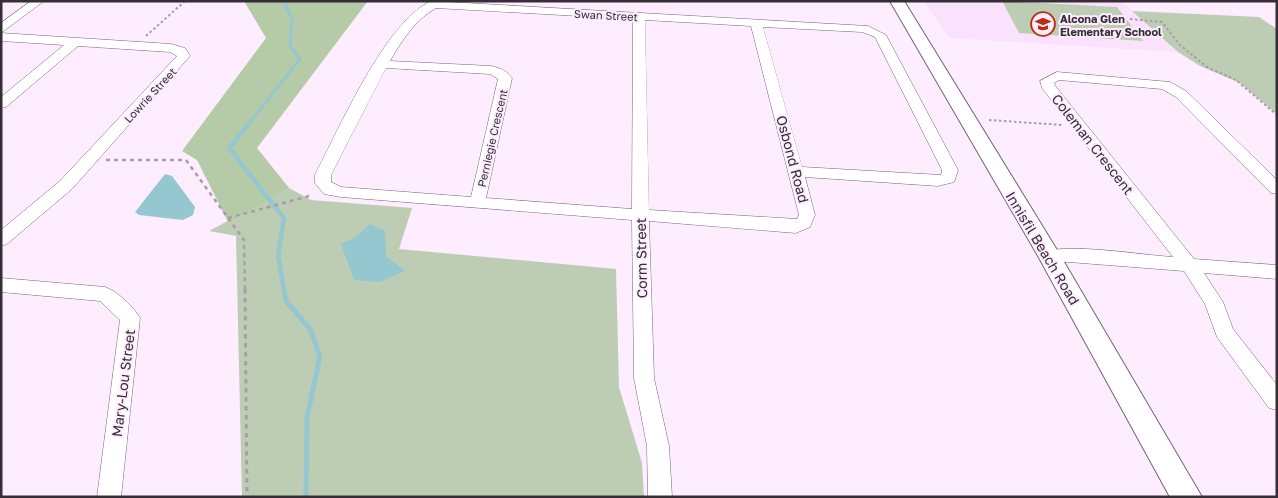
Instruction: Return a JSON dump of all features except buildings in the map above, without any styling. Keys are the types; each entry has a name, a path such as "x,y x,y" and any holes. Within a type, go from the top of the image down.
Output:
{"main road":[{"name":"Innisfil Beach Road","path":"897,1 1049,256 1187,497"}],"street":[{"path":"1,29 39,1"},
{"name":"Swan Street","path":"640,216 341,192 324,186 323,175 381,64 422,8 434,4 558,6 639,17 864,29 880,35 950,170 948,178 938,181 797,172"},
{"name":"Corm Street","path":"639,17 640,216 644,378 658,446 660,497"},
{"name":"Osbond Road","path":"640,216 796,227 804,223 807,216 797,172 756,23"},
{"name":"Lowrie Street","path":"1,37 175,49 181,51 184,56 66,186 1,240"},
{"path":"1,104 74,43"},
{"name":"Perniegie Crescent","path":"381,64 491,70 500,73 505,78 477,204"},
{"name":"Coleman Crescent","path":"1189,265 1049,88 1047,80 1057,76 1165,85 1181,94 1277,189"},
{"path":"1049,256 1080,256 1277,272"},
{"path":"1189,265 1214,302 1224,332 1277,402"},
{"name":"Mary-Lou Street","path":"1,285 105,294 130,318 109,497"}],"path":[{"path":"133,46 185,1"},
{"path":"1130,18 1162,22 1180,45 1207,67 1236,80 1277,115"},
{"path":"989,120 1064,125"},
{"path":"89,160 168,158 186,160 244,240 247,497"},
{"path":"228,218 313,195"}],"shaded area":[{"name":"Alcona Glen Elementary School","path":"923,1 1121,1 1178,52 950,38"}],"green space":[{"path":"244,1 368,1 257,148 289,188 228,222 197,160 182,151 266,38"},
{"path":"1002,1 1117,7 1143,41 1019,33"},
{"path":"1132,11 1259,17 1277,29 1277,114 1240,83 1200,66 1178,52"},
{"path":"289,188 311,200 412,208 399,249 616,269 619,387 642,463 644,497 242,497 236,236 209,231"}],"water":[{"path":"165,174 172,176 195,207 193,215 183,220 139,215 135,212"},
{"path":"370,224 385,231 386,256 405,271 380,282 354,280 341,244 356,237"}],"waterway":[{"path":"246,127 300,59 290,45 292,20 284,1"},
{"path":"247,126 229,148 284,218 278,256 284,290"},
{"path":"284,289 286,301 310,329 320,356 307,417 306,497"}],"place":[{"name":"Alcona Glen Elementary School","path":"1043,24"}]}
